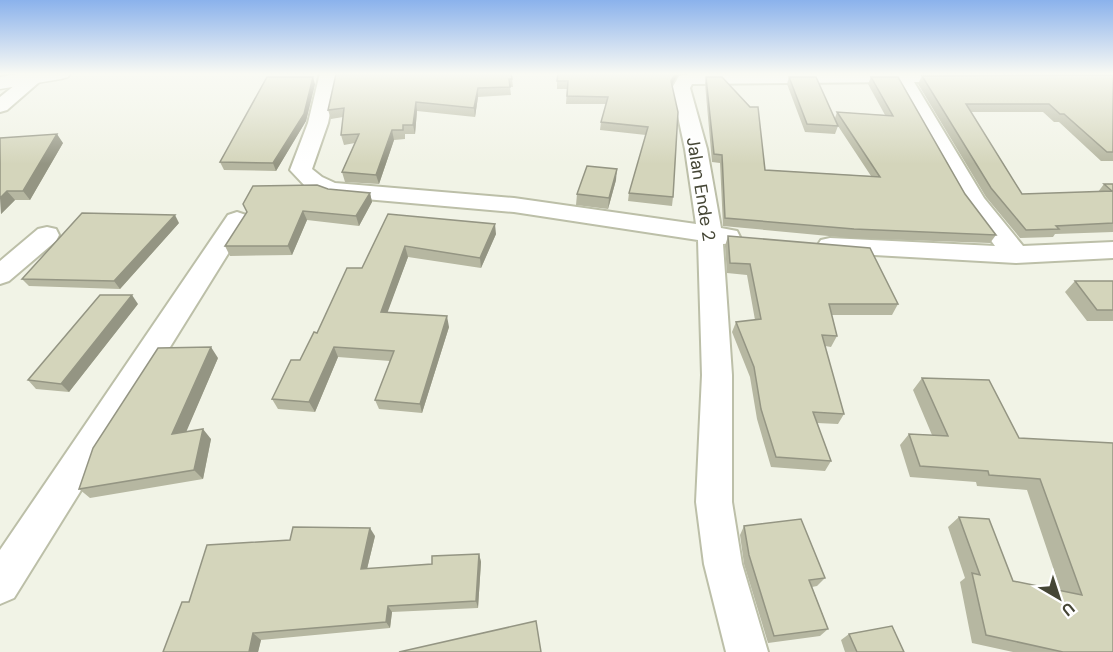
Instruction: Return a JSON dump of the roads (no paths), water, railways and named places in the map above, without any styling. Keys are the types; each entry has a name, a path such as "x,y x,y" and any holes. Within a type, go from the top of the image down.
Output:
{"street":[{"path":"322,103 318,123 301,170 314,182 331,189 514,205 710,235 757,239"},
{"name":"Jalan Ende 2","path":"685,103 696,149 710,235 717,375 714,502 723,564 747,652"},
{"path":"917,103 974,201 1016,255"},
{"path":"0,584 237,220"},
{"path":"0,275 47,235"},
{"path":"804,244 1016,255 1113,250"}]}
